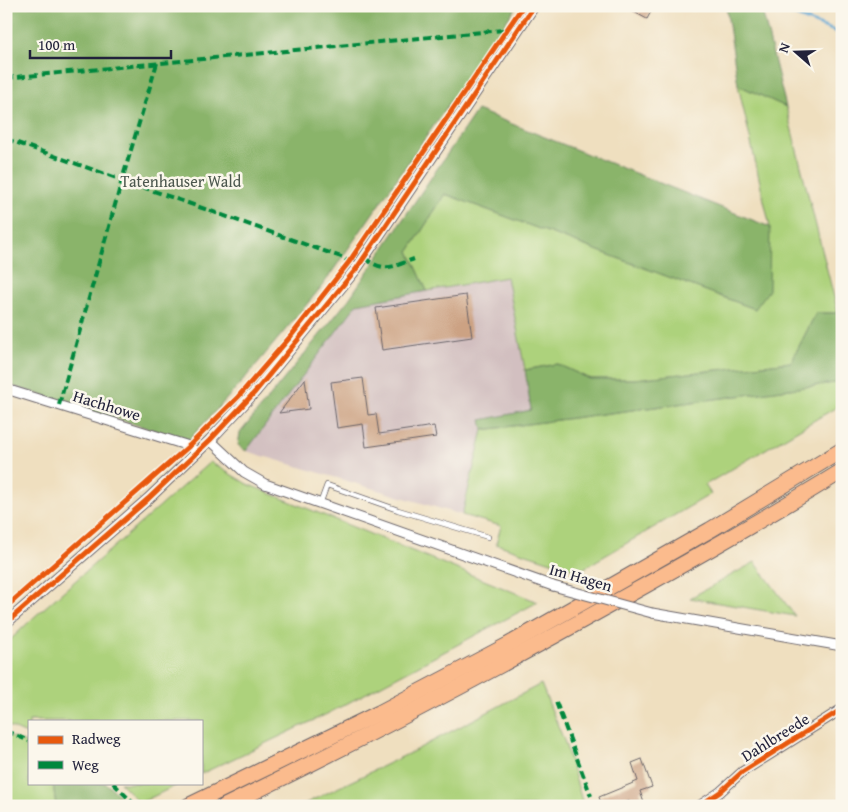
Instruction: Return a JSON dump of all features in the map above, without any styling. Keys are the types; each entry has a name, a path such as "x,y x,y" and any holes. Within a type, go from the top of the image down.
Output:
{"highway":[{"path":"188,806 379,713 508,644 710,530 842,450"},
{"path":"225,806 516,658 717,546 842,470"}],"street":[{"path":"6,623 140,506 197,453 255,392 357,268 534,6"},
{"name":"Hachhowe","path":"6,389 189,446 197,453"},
{"name":"Im Hagen","path":"210,440 244,472 265,484 553,586 652,613 842,646"},
{"name":"Dahlbreede","path":"699,806 720,792 742,772 842,709"}],"lane":[{"path":"320,504 327,485 398,510 488,537"}],"shaded area":[{"path":"508,276 531,410 481,420 483,430 462,515 246,451 357,304"}],"green space":[{"name":"Tatenhauser Wald","path":"6,6 517,6 323,285 241,383 188,441 6,384"},
{"path":"726,6 761,6 786,107 738,85"},
{"path":"738,85 786,107 838,313 816,313 791,362 635,379 590,379 557,364 525,370 507,277 427,291 409,251 445,194 755,309 770,227"},
{"path":"477,110 770,227 769,290 755,309 445,194 409,251 427,291 357,304 246,451 238,445 240,433 349,299"},
{"path":"816,313 838,313 842,327 842,382 483,430 481,420 531,410 525,370 557,364 590,379 635,379 791,362"},
{"path":"842,382 842,404 705,485 711,494 579,571 496,544 501,526 462,515 483,430"},
{"path":"210,462 247,484 538,602 329,713 202,774 202,720 28,720 28,735 6,725 6,644"},
{"path":"755,562 795,616 690,598"},
{"path":"541,684 565,743 582,806 300,806 412,752"},
{"path":"6,735 28,744 28,784 53,784 56,806 6,806"},
{"path":"53,784 106,784 128,806 56,806"},
{"path":"121,784 179,784 140,803"}],"building":[{"path":"623,6 654,6 647,19"},
{"path":"466,295 472,337 382,350 376,308"},
{"path":"363,378 368,415 376,414 379,434 434,426 436,437 366,447 363,424 337,428 331,382"},
{"path":"305,379 309,409 279,413"},
{"path":"642,759 652,787 640,791 645,806 631,806 629,801 618,806 602,806 599,797 638,781 632,763"}],"waterway":[{"path":"771,6 842,34"}],"marked path":[{"path":"6,78 503,30 508,33"},
{"path":"59,405 157,63"},
{"path":"6,139 344,258 351,264"},
{"path":"364,258 383,267 414,259"},
{"path":"556,702 591,796"},
{"path":"6,731 28,741"},
{"path":"114,784 136,806"}],"cycle path":[{"path":"6,607 189,446 238,397 291,336 349,262 523,6"},
{"path":"6,623 148,499 210,440 255,392 357,268 534,6"},
{"path":"699,806 720,792 742,772 842,709"}]}
